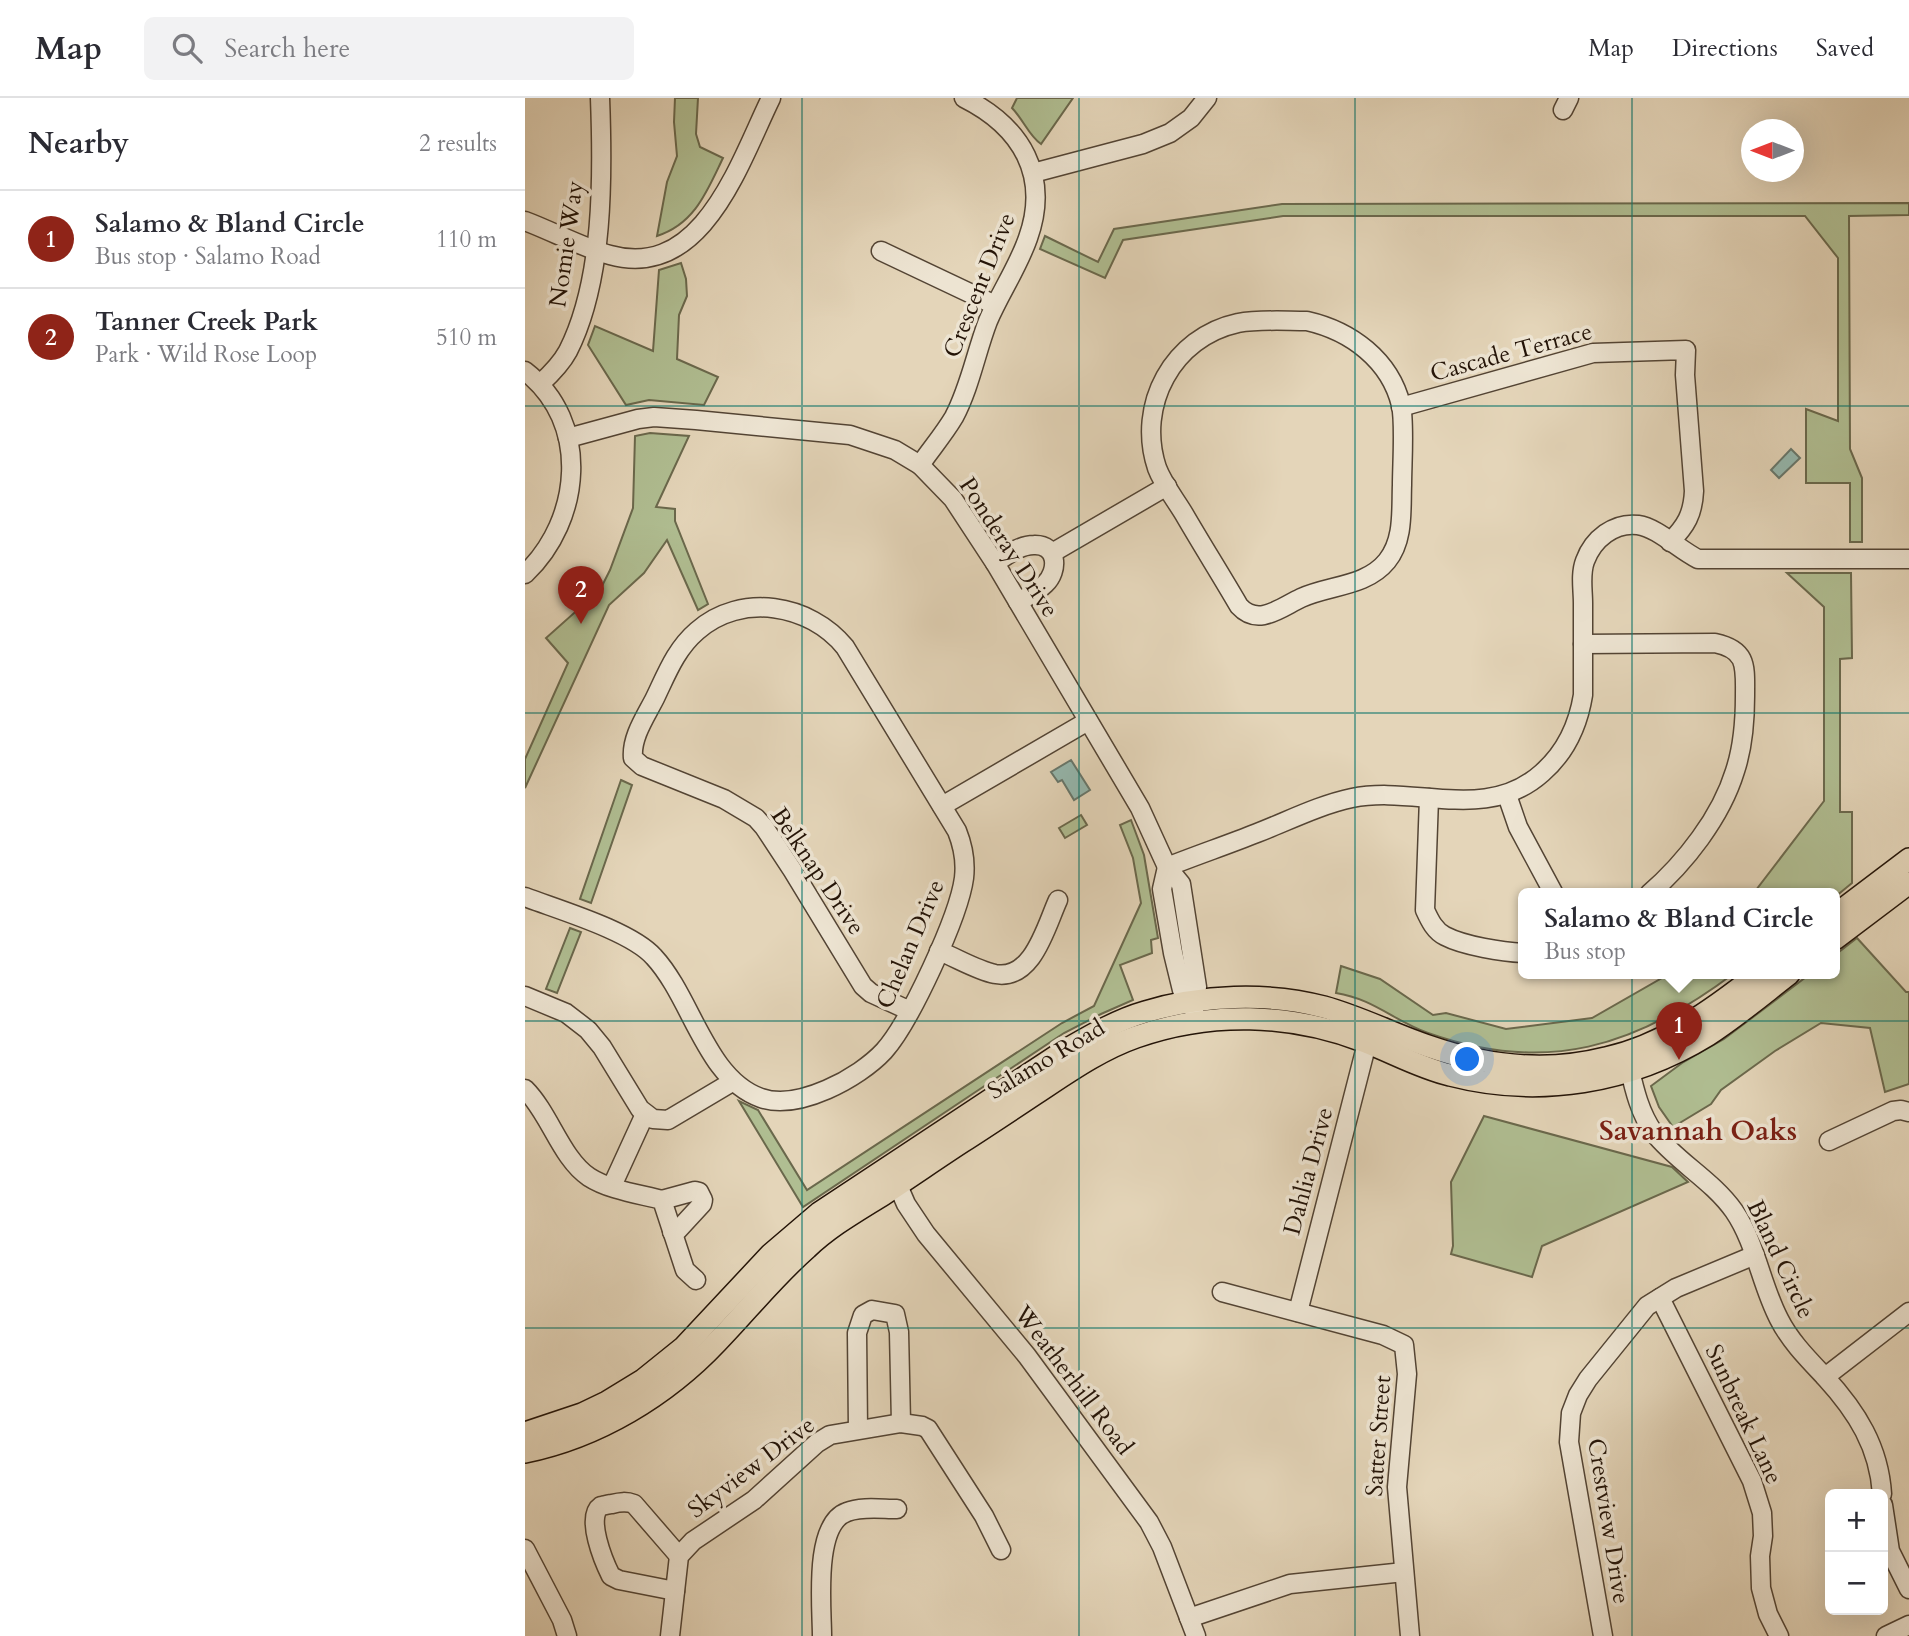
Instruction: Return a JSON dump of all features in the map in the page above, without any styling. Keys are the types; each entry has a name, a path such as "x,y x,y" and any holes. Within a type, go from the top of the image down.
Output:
{"main road":[{"path":"1840,911 1909,859"},
{"path":"1840,935 1909,883"},
{"name":"Salamo Road","path":"525,1433 582,1414 643,1380 684,1347 791,1235 830,1205 893,1175 1086,1061 1194,1012 1253,998 1308,1004 1374,1023 1449,1053 1505,1064 1564,1065 1607,1058 1628,1063 1751,979"},
{"name":"Salamo Road","path":"1194,1012 1291,1021 1321,1027 1428,1069 1474,1081 1507,1086 1574,1084 1628,1063 1674,1054 1707,1035 1782,979"},
{"name":"Salamo Road","path":"525,1452 598,1428 669,1386 718,1342 781,1271 893,1175"}],"street":[{"name":"Nomie Way","path":"540,384 567,352 585,307 602,186 600,98"},
{"path":"525,221 610,256 650,256 683,243 712,215 771,98"},
{"name":"Crescent Drive","path":"920,465 954,415 995,304 1027,241 1037,195 1034,173 1022,147 1002,122 964,98"},
{"path":"1034,173 1142,145 1170,133 1191,118 1207,98"},
{"path":"881,251 995,304"},
{"path":"1307,321 1328,326 1374,356 1391,381 1401,407 1401,530 1389,559 1367,578 1313,593 1269,614 1247,614 1239,606 1167,486 1158,470 1151,438 1152,415 1158,390 1165,375 1182,353 1214,331 1238,323 1257,322 1307,321"},
{"name":"Cascade Terrace","path":"1401,407 1593,353 1686,349 1685,374 1693,507 1682,530 1670,542"},
{"path":"525,371 540,384 554,404 568,438 572,467 570,496 562,523 548,548 525,574"},
{"name":"Ponderay Drive","path":"568,438 646,418 708,421 850,435 895,450 920,465 953,499 995,563 1140,808 1167,867 1181,884 1197,987 1194,1012"},
{"path":"1052,553 1167,486"},
{"path":"1167,867 1334,802 1376,795 1482,799 1507,795 1525,786 1551,766 1572,735 1583,695 1584,567 1595,541 1618,527 1637,524 1659,533 1681,551 1698,559 1909,559"},
{"path":"995,563 1018,548 1034,544 1046,547 1052,553 1055,562 1047,583 1018,603"},
{"name":"Chelan Drive","path":"525,897 621,934 654,956 675,984 716,1060 732,1082 750,1094 778,1102 807,1098 860,1070 883,1053 897,1035 950,923 964,878 963,844 862,674 837,638 808,618 773,607 724,613 696,632 675,656 641,727 633,758"},
{"path":"1583,644 1714,643 1734,649 1744,664 1745,721 1735,771 1726,795 1693,846 1656,888"},
{"path":"942,806 1088,720"},
{"name":"Belknap Drive","path":"633,758 642,766 724,799 756,818 793,871 863,986 871,993 909,1012"},
{"path":"1507,795 1518,827 1551,888"},
{"path":"1429,798 1425,910 1431,923 1445,936 1458,941 1518,952"},
{"path":"939,951 996,974 1016,971 1027,963 1058,900"},
{"path":"525,996 564,1012 588,1030 653,1117 668,1120 732,1082"},
{"name":"Dahlia Drive","path":"1297,1312 1367,1043"},
{"name":"Bland Circle","path":"1628,1063 1640,1107 1653,1132 1722,1195 1739,1220 1780,1321 1803,1353 1854,1411 1877,1458 1881,1489"},
{"path":"525,1089 536,1100 576,1166 599,1183 662,1200 699,1192 702,1204 678,1230 672,1232"},
{"path":"1829,1141 1893,1111 1909,1112"},
{"path":"618,1188 649,1137 653,1117"},
{"name":"Weatherhill Road","path":"893,1175 922,1228 1027,1356 1149,1522 1162,1547 1196,1636"},
{"path":"662,1200 685,1270 696,1280"},
{"name":"Crestview Drive","path":"1603,1636 1569,1442 1571,1413 1578,1395 1639,1314 1676,1288 1755,1255"},
{"name":"Satter Street","path":"1221,1292 1383,1335 1404,1345 1408,1374 1397,1487 1411,1636"},
{"name":"Sunbreak Lane","path":"1660,1298 1752,1481 1762,1513 1763,1536 1759,1556 1761,1588 1767,1614 1779,1636"},
{"path":"858,1429 857,1333 863,1315 872,1310 895,1314 899,1332 901,1423"},
{"path":"1825,1377 1909,1312"},
{"name":"Skyview Drive","path":"675,1591 611,1576 594,1526 594,1514 600,1507 626,1501 634,1504 680,1556 693,1541 754,1500 817,1443 830,1435 901,1423 922,1426 932,1434 984,1516 1001,1550"},
{"path":"822,1636 822,1559 828,1532 847,1512 897,1509"},
{"path":"1888,1538 1890,1551 1909,1589"},
{"path":"525,1549 568,1636"},
{"path":"670,1636 680,1556"},
{"path":"1189,1618 1290,1584 1404,1572"},
{"path":"1887,1636 1909,1625"}],"green space":[{"path":"675,98 698,98 696,134 700,147 723,158 705,194 690,215 670,231 657,236 667,182 677,156"},
{"path":"1017,98 1073,98 1041,144 1012,108"},
{"path":"1909,203 1909,215 1849,216 1850,449 1862,478 1862,542 1850,542 1850,483 1806,483 1806,409 1838,421 1838,258 1805,216 1283,216 1123,240 1105,278 1040,249 1045,236 1098,262 1114,229 1282,204"},
{"path":"681,263 687,296 679,315 677,359 718,377 704,405 649,400 626,405 588,345 595,326 653,351 659,270"},
{"path":"650,433 689,436 656,507 675,509 675,521 708,604 698,610 667,540 644,573 609,605 525,788 525,759 568,663 546,638 600,590 633,508 635,436"},
{"path":"1787,573 1851,573 1852,658 1840,659 1840,812 1852,812 1852,883 1840,893 1840,888 1758,888 1824,801 1824,607"},
{"path":"621,780 632,785 591,903 580,899"},
{"path":"1081,815 1087,825 1065,838 1059,828"},
{"path":"1131,820 1144,855 1158,938 1151,940 1152,953 1120,965 1133,1000 1064,1033 803,1207 739,1101 758,1110 807,1190 1062,1023 1094,1006 1141,903 1133,858 1120,825"},
{"path":"570,928 581,932 557,993 546,989"},
{"path":"1857,938 1906,992 1909,992 1909,1084 1885,1092 1870,1028 1821,1023 1775,1051 1721,1090 1711,1104 1673,1127 1659,1107 1651,1086 1682,1063 1724,1039 1803,979 1840,979 1840,951"},
{"path":"1341,966 1380,979 1433,1015 1446,1013 1506,1029 1592,1018 1660,979 1726,979 1661,1020 1625,1036 1588,1047 1551,1052 1512,1052 1471,1046 1428,1033 1362,1000 1336,993"},
{"path":"1484,1116 1672,1167 1688,1182 1542,1246 1532,1277 1451,1254 1451,1182"}],"water":[{"path":"1791,449 1800,458 1779,478 1771,470"},
{"path":"1071,760 1090,790 1074,800 1062,780 1058,782 1051,772"}],"place":[{"name":"Tanner Creek Park","path":"581,624"},
{"name":"Salamo & Bland Circle","path":"1679,1060"}],"district":[{"name":"Savannah Oaks","path":"1698,1130"}]}
